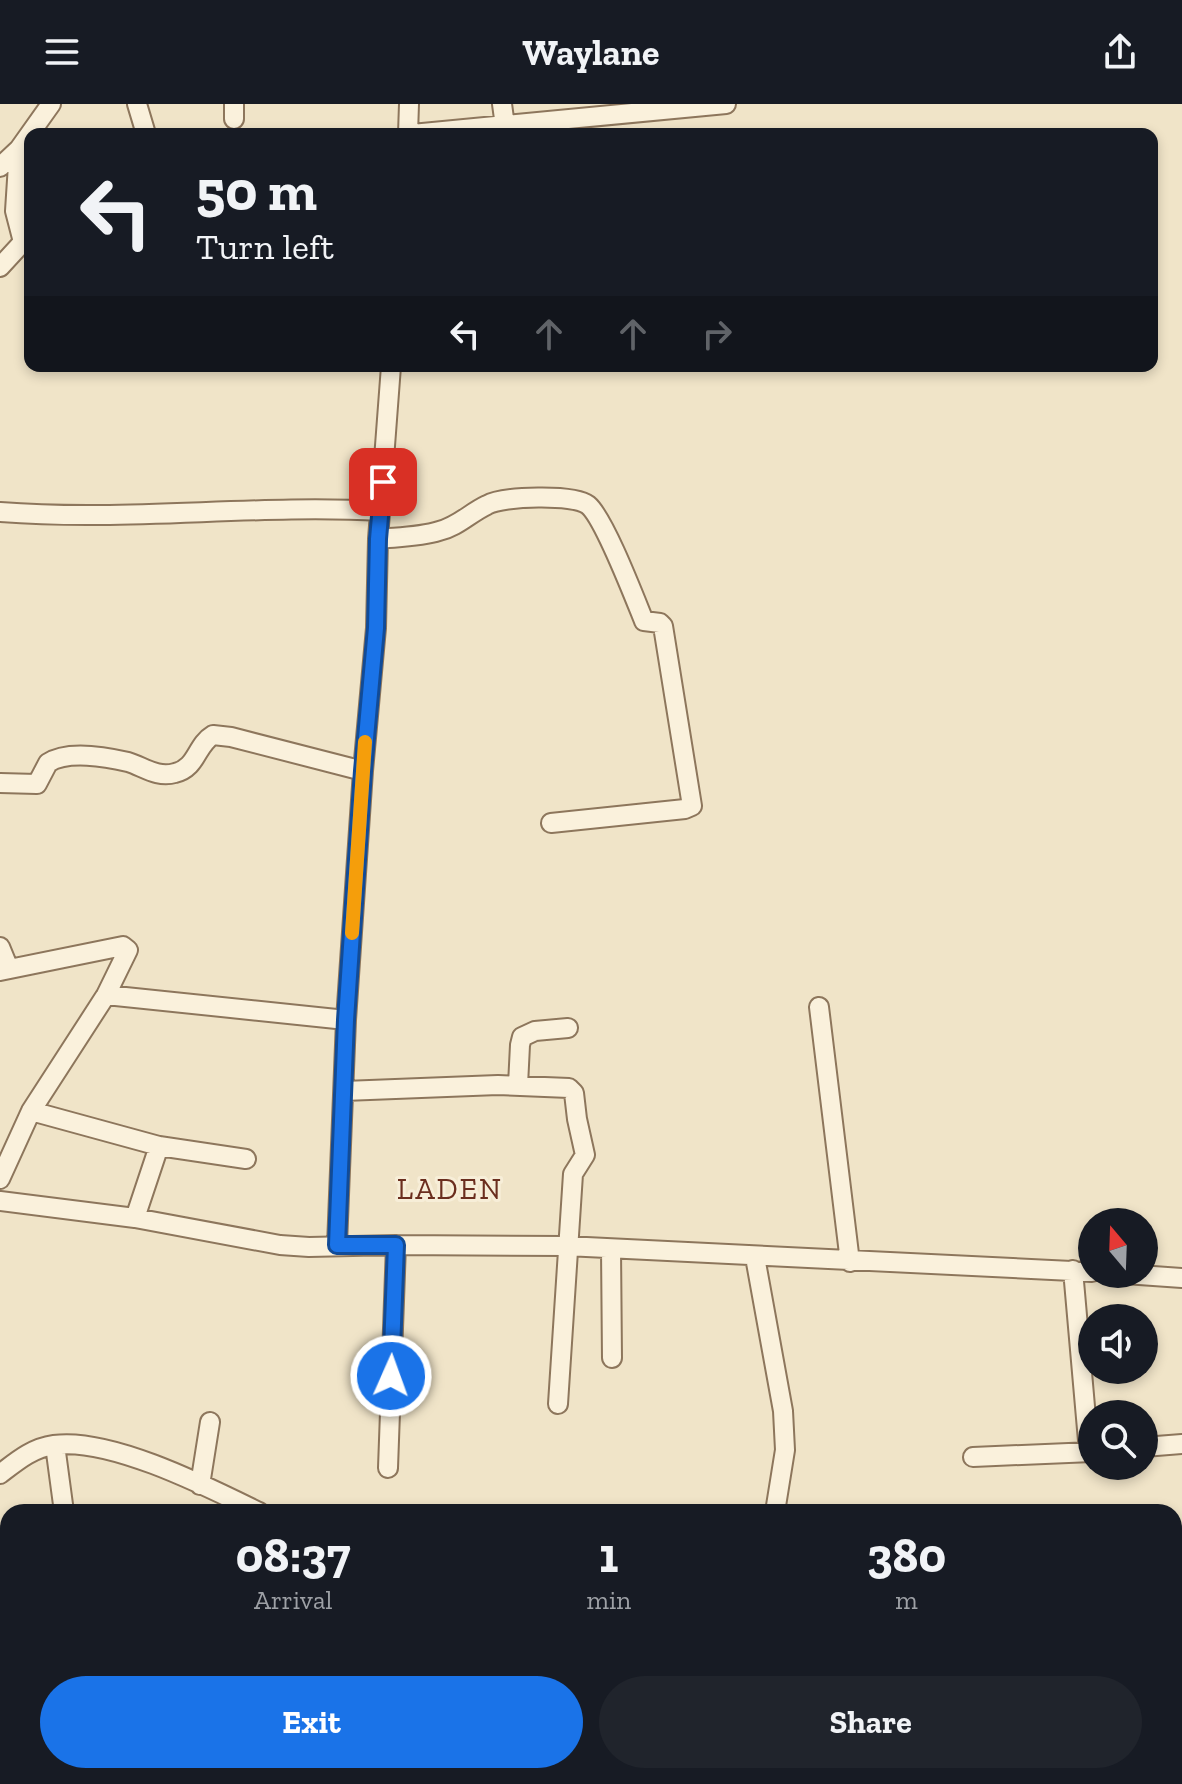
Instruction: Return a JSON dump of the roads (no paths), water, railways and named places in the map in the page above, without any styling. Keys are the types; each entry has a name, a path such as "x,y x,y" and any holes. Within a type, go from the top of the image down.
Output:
{"street":[{"path":"34,128 51,104"},
{"path":"137,104 144,128"},
{"path":"409,104 410,128"},
{"path":"502,104 505,126"},
{"path":"481,128 726,104"},
{"path":"0,167 24,142"},
{"path":"0,267 23,242 15,211 19,149"},
{"path":"337,1245 346,1020 376,628 378,539 391,372"},
{"path":"378,539 438,532 452,527 486,505 518,498 577,500 592,509 626,575 644,621 663,626 692,806 551,823"},
{"path":"0,512 111,516 328,508 381,511"},
{"path":"0,783 37,784 48,763 66,756 127,762 153,773 171,774 188,768 205,741 213,735 363,771"},
{"path":"0,947 5,970 126,947 128,952 106,995 31,1111 0,1179"},
{"path":"106,995 346,1020"},
{"path":"819,1007 850,1262"},
{"path":"518,1085 522,1037 535,1031 568,1028"},
{"path":"344,1091 518,1085 569,1088 575,1095 585,1155 573,1174 558,1404"},
{"path":"31,1111 159,1146 246,1159"},
{"path":"135,1218 159,1146"},
{"path":"0,1201 135,1218 280,1245 309,1247 566,1246 1078,1271"},
{"path":"388,1468 396,1245"},
{"path":"611,1249 612,1358"},
{"path":"755,1257 783,1411 785,1450 776,1504"},
{"path":"1158,1276 1182,1278"},
{"path":"1084,1288 1088,1400"},
{"path":"200,1485 210,1422"},
{"path":"1158,1446 1182,1444"},
{"path":"55,1445 63,1504"},
{"path":"0,1474 26,1455 55,1445 81,1445 117,1453 242,1504"},
{"path":"973,1457 1078,1453"}],"district":[{"name":"LADEN","path":"450,1189"}]}
